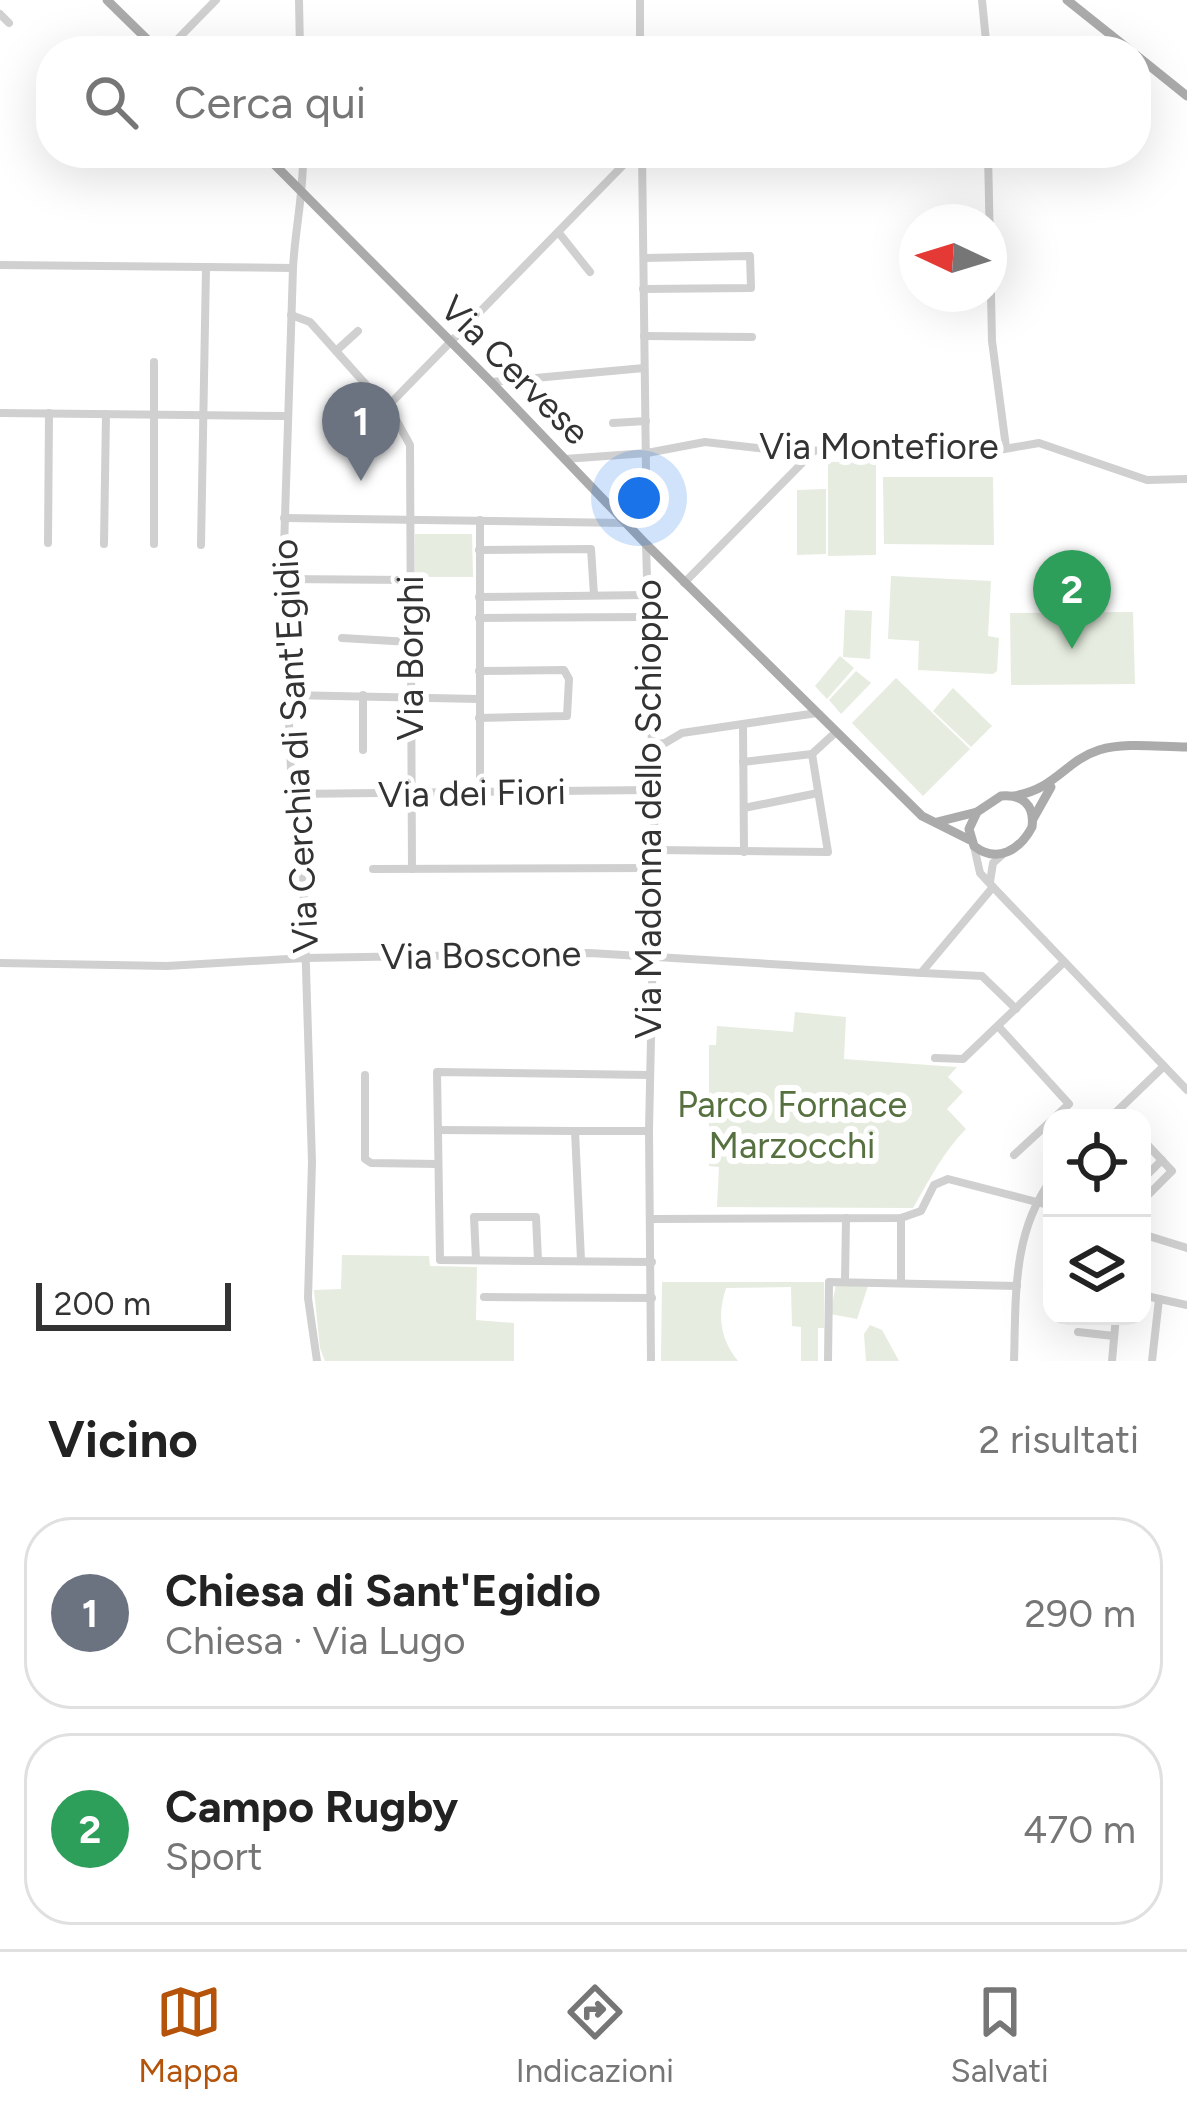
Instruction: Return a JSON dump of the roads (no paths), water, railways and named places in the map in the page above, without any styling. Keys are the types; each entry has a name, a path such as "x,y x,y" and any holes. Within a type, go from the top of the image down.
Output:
{"main road":[{"path":"107,0 147,36"},
{"path":"1067,0 1112,36"},
{"path":"1151,67 1187,96"},
{"name":"Via Cervese","path":"278,168 684,583 922,816 972,843"},
{"path":"1057,779 1026,838 1002,855 985,854 972,843 969,829 977,812 994,798 1043,788 1098,751 1187,747"},
{"path":"1014,796 1030,807 1033,819"},
{"path":"937,822 977,812"}],"street":[{"path":"179,36 216,0"},
{"path":"299,0 300,36"},
{"path":"640,0 640,36"},
{"path":"982,0 986,36"},
{"path":"0,14 9,23"},
{"name":"Via Cerchia di Sant'Egidio","path":"303,168 292,268 283,579 292,794 303,872 311,1162 308,1298 317,1361"},
{"path":"386,408 623,168"},
{"path":"639,168 646,470"},
{"path":"988,168 992,341 1006,447"},
{"path":"559,232 590,272"},
{"path":"644,259 750,256 751,272 751,288 644,290"},
{"path":"0,265 292,268"},
{"path":"201,545 206,268"},
{"name":"Via Borghi","path":"291,315 310,322 404,429 410,445 412,869"},
{"path":"336,351 358,332"},
{"path":"644,336 752,337"},
{"path":"154,362 154,544"},
{"path":"491,382 644,368"},
{"path":"0,413 287,416"},
{"path":"48,543 50,413"},
{"path":"104,544 106,414"},
{"path":"613,423 646,421"},
{"name":"Via Montefiore","path":"566,460 705,442 813,452 982,453 1039,442 1147,480 1187,479"},
{"path":"684,583 813,452"},
{"path":"284,518 625,523"},
{"path":"480,520 480,793"},
{"name":"Via Madonna dello Schioppo","path":"646,544 655,850 649,1131 651,1361"},
{"path":"479,550 591,549 594,595"},
{"path":"283,579 410,580"},
{"path":"479,597 648,596"},
{"path":"479,618 647,617"},
{"path":"342,638 410,642"},
{"path":"479,671 564,670 569,679 567,716 479,718"},
{"path":"288,695 479,699"},
{"path":"363,695 363,750"},
{"path":"651,745 682,734 817,713"},
{"path":"743,725 744,852"},
{"path":"743,763 812,754 836,732"},
{"path":"655,850 828,852 812,754"},
{"name":"Via dei Fiori","path":"292,794 652,790"},
{"path":"744,808 818,794"},
{"path":"972,843 978,867 991,885 1187,1090"},
{"path":"921,973 991,885 993,863 1002,855"},
{"path":"374,869 654,868"},
{"name":"Via Boscone","path":"0,964 167,966 305,958 590,953 982,976 1016,1009"},
{"path":"935,1058 963,1059 1064,963"},
{"path":"998,1026 1070,1104 1064,1109"},
{"path":"1123,1109 1165,1066"},
{"path":"650,1075 436,1072 440,1259 652,1262"},
{"path":"365,1076 364,1159 438,1164"},
{"path":"1014,1155 1043,1128"},
{"path":"438,1130 649,1131"},
{"path":"575,1131 581,1261"},
{"path":"1151,1148 1172,1171 1151,1191"},
{"path":"1151,1171 1162,1160"},
{"path":"651,1219 901,1218 921,1211 934,1185 948,1179 1043,1204"},
{"path":"1014,1361 1021,1244 1043,1192"},
{"path":"476,1260 474,1216 536,1217 538,1261"},
{"path":"845,1281 846,1218"},
{"path":"901,1218 901,1282"},
{"path":"1151,1237 1187,1248"},
{"path":"828,1361 829,1282 1017,1286"},
{"path":"1151,1297 1187,1305"},
{"path":"484,1298 652,1298"},
{"path":"1152,1361 1159,1298"},
{"path":"1112,1361 1115,1325"},
{"path":"1078,1332 1114,1336"},
{"name":"Via Cerchia di Sant'Egidio","path":"308,1361 311,1340"}],"place":[{"name":"Chiesa di Sant'Egidio","path":"361,481"},
{"name":"Campo Rugby","path":"1072,649"}],"park label":[{"name":"Parco Fornace Marzocchi","path":"792,1124"}]}
